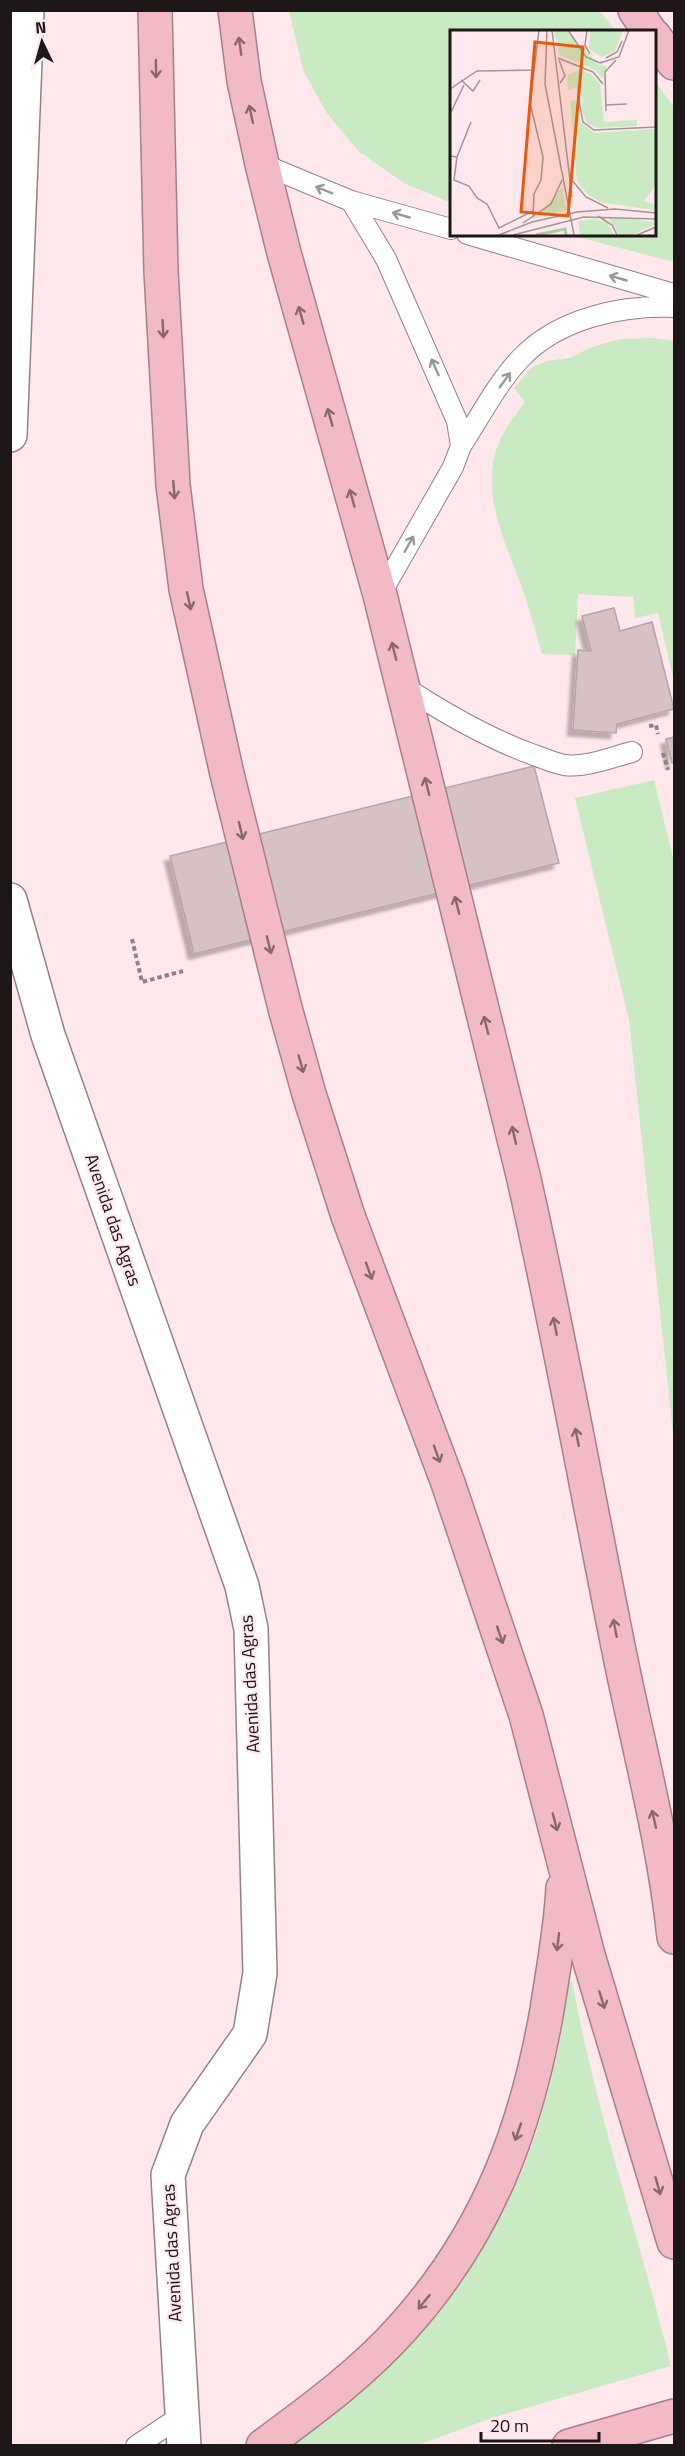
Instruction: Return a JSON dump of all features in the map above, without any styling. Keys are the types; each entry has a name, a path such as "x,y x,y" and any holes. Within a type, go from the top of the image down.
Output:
{"highway":[{"path":"155,10 160,271 169,435 179,543 191,611 255,889 309,1094 348,1216 448,1483 526,1715 588,1955 675,2242"},
{"path":"235,10 244,81 262,164 284,253 380,595 501,1082 544,1268 633,1719 671,1882 675,1937"},
{"path":"635,10 649,30"},
{"path":"655,37 675,63"},
{"path":"263,2445 344,2384 405,2326 453,2263 487,2208 517,2134 535,2070 554,1968 564,1862"},
{"path":"569,2445 675,2416"}],"street":[{"path":"10,435 27,10"},
{"name":"Avenida das Agras","path":"10,900 48,1035 242,1586 251,1629 260,1973 250,2034 187,2124 168,2175 183,2434"}],"lane":[{"path":"262,164 351,201 450,230"},
{"path":"351,201 386,259 422,336 457,421 461,446"},
{"path":"474,236 675,294"},
{"path":"380,595 453,467 461,446 521,358 551,334 597,315 648,306 675,307"},
{"path":"403,686 476,730 513,748 566,765 582,764 633,752"},
{"path":"136,2445 183,2434"}],"path":[{"path":"132,939 142,982 183,971"}],"green space":[{"path":"289,11 600,11 615,30 450,30 450,203 404,183 358,151 326,112 303,70"},
{"path":"655,81 674,107 674,262 574,236 655,236"},
{"path":"653,338 674,341 674,682 658,613 635,618 633,597 578,594 575,655 542,654 525,596 500,528 493,493 492,476 496,450 506,428 525,402 514,388 532,367 547,361 569,358 592,347 620,339"},
{"path":"654,780 674,861 674,1443 629,1020 575,798"},
{"path":"568,1982 572,1982 606,2129 671,2366 492,2418 418,2445 291,2446 373,2381 410,2344 444,2304 474,2261 523,2169 540,2120 561,2036"}],"building":[{"path":"614,608 620,631 652,622 674,709 617,724 616,733 573,730 578,650 591,651 582,616"},
{"path":"674,737 674,762 672,763 666,739"},
{"path":"534,766 559,863 194,954 170,856"}]}
